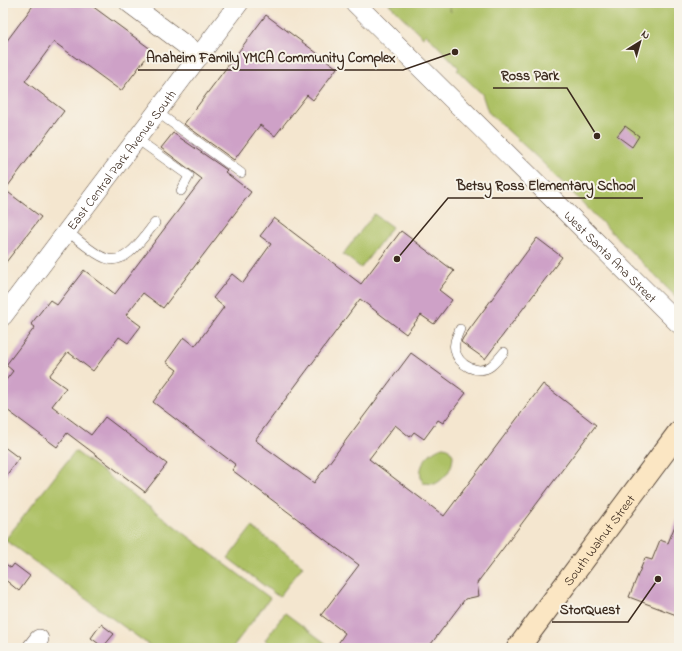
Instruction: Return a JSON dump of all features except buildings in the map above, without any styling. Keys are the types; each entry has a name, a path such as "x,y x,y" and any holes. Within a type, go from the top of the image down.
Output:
{"street":[{"path":"129,3 200,56"},
{"name":"East Central Park Avenue South","path":"3,316 239,3"},
{"name":"West Santa Ana Street","path":"355,3 679,324"},
{"name":"South Walnut Street","path":"518,648 679,432"}],"lane":[{"path":"157,112 241,173"},
{"path":"137,139 189,176 182,191"},
{"path":"67,231 106,259 116,259 127,255 155,223"},
{"path":"460,329 455,339 454,349 457,358 464,365 474,369 483,370 491,367 504,352"}],"green space":[{"path":"388,3 447,3 451,12 448,3 679,3 679,300 541,161 488,112 482,94 457,70 459,68 426,34 423,37"},
{"path":"374,214 392,227 361,268 343,254"},
{"path":"443,447 448,448 453,455 452,464 448,472 435,484 423,483 421,472 424,461 432,452"},
{"path":"75,451 270,598 232,648 153,648 5,540"},
{"path":"252,527 303,566 279,597 228,558"},
{"path":"285,613 328,645 326,648 276,648 265,640"}],"place":[{"name":"Anaheim Family YMCA Community Complex","path":"455,52"},
{"name":"Ross Park","path":"597,136"},
{"name":"Betsy Ross Elementary School","path":"397,259"},
{"name":"StorQuest","path":"658,579"}]}
